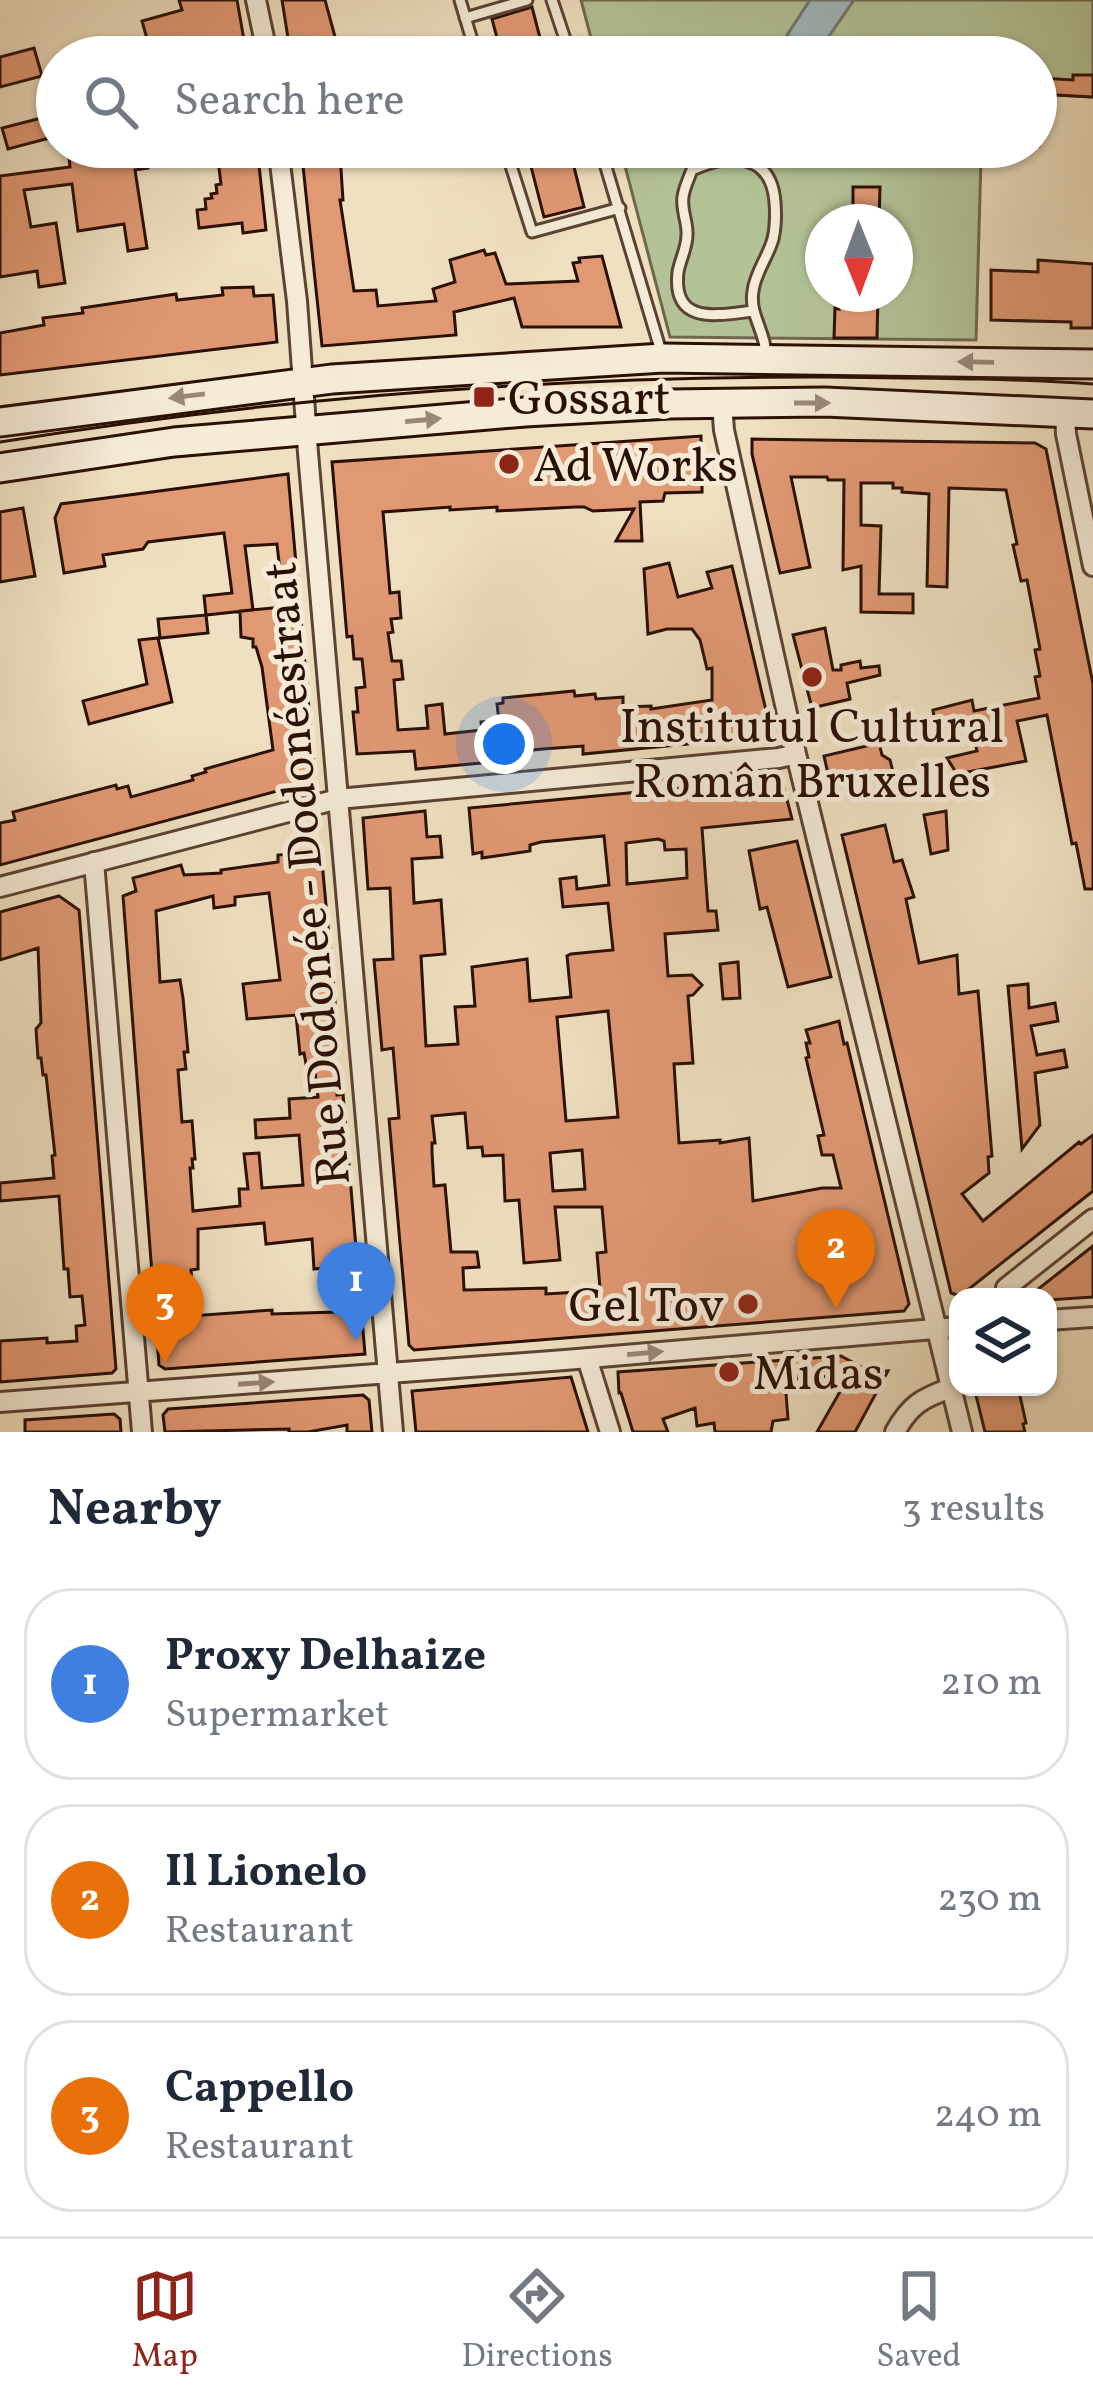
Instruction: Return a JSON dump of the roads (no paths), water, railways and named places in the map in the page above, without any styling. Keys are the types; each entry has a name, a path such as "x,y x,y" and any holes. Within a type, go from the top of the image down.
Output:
{"main road":[{"path":"0,422 304,382 663,358 1093,364"},
{"path":"0,468 174,442 525,412 825,402 1079,413"}],"street":[{"path":"256,0 264,36"},
{"name":"Rue Dodonée - Dodonéestraat","path":"281,168 297,301 393,1432"},
{"path":"722,404 796,754 949,1379"},
{"path":"1079,413 1066,434 1093,566"},
{"path":"0,887 338,799 796,754"},
{"path":"94,862 142,1432"},
{"path":"1006,1288 1093,1219"},
{"path":"1057,1319 1093,1317"},
{"path":"0,1402 949,1327"},
{"path":"587,1358 610,1432"},
{"path":"895,1432 921,1400 949,1389"},
{"path":"953,1396 962,1432"}],"lane":[{"path":"460,0 471,36"},
{"path":"465,18 527,0"},
{"path":"552,0 564,36"},
{"path":"512,168 532,232 620,208"},
{"path":"607,168 663,358"},
{"path":"696,168 682,199 687,236 677,292 686,306 708,316 753,311"},
{"path":"760,168 773,184 776,221 753,289 753,311 766,339 766,359"}],"water":[{"path":"810,0 854,0 829,36 787,35"}],"tram line":[{"path":"0,442 206,413 517,386 828,377 1093,384"}],"place":[{"name":"Gossart","path":"484,397"},
{"name":"Ad Works","path":"509,464"},
{"name":"Institutul Cultural Român Bruxelles","path":"812,677"},
{"name":"Gel Tov","path":"748,1304"},
{"name":"Il Lionelo","path":"836,1308"},
{"name":"Proxy Delhaize","path":"356,1341"},
{"name":"Cappello","path":"165,1363"},
{"name":"Midas","path":"729,1372"}]}
